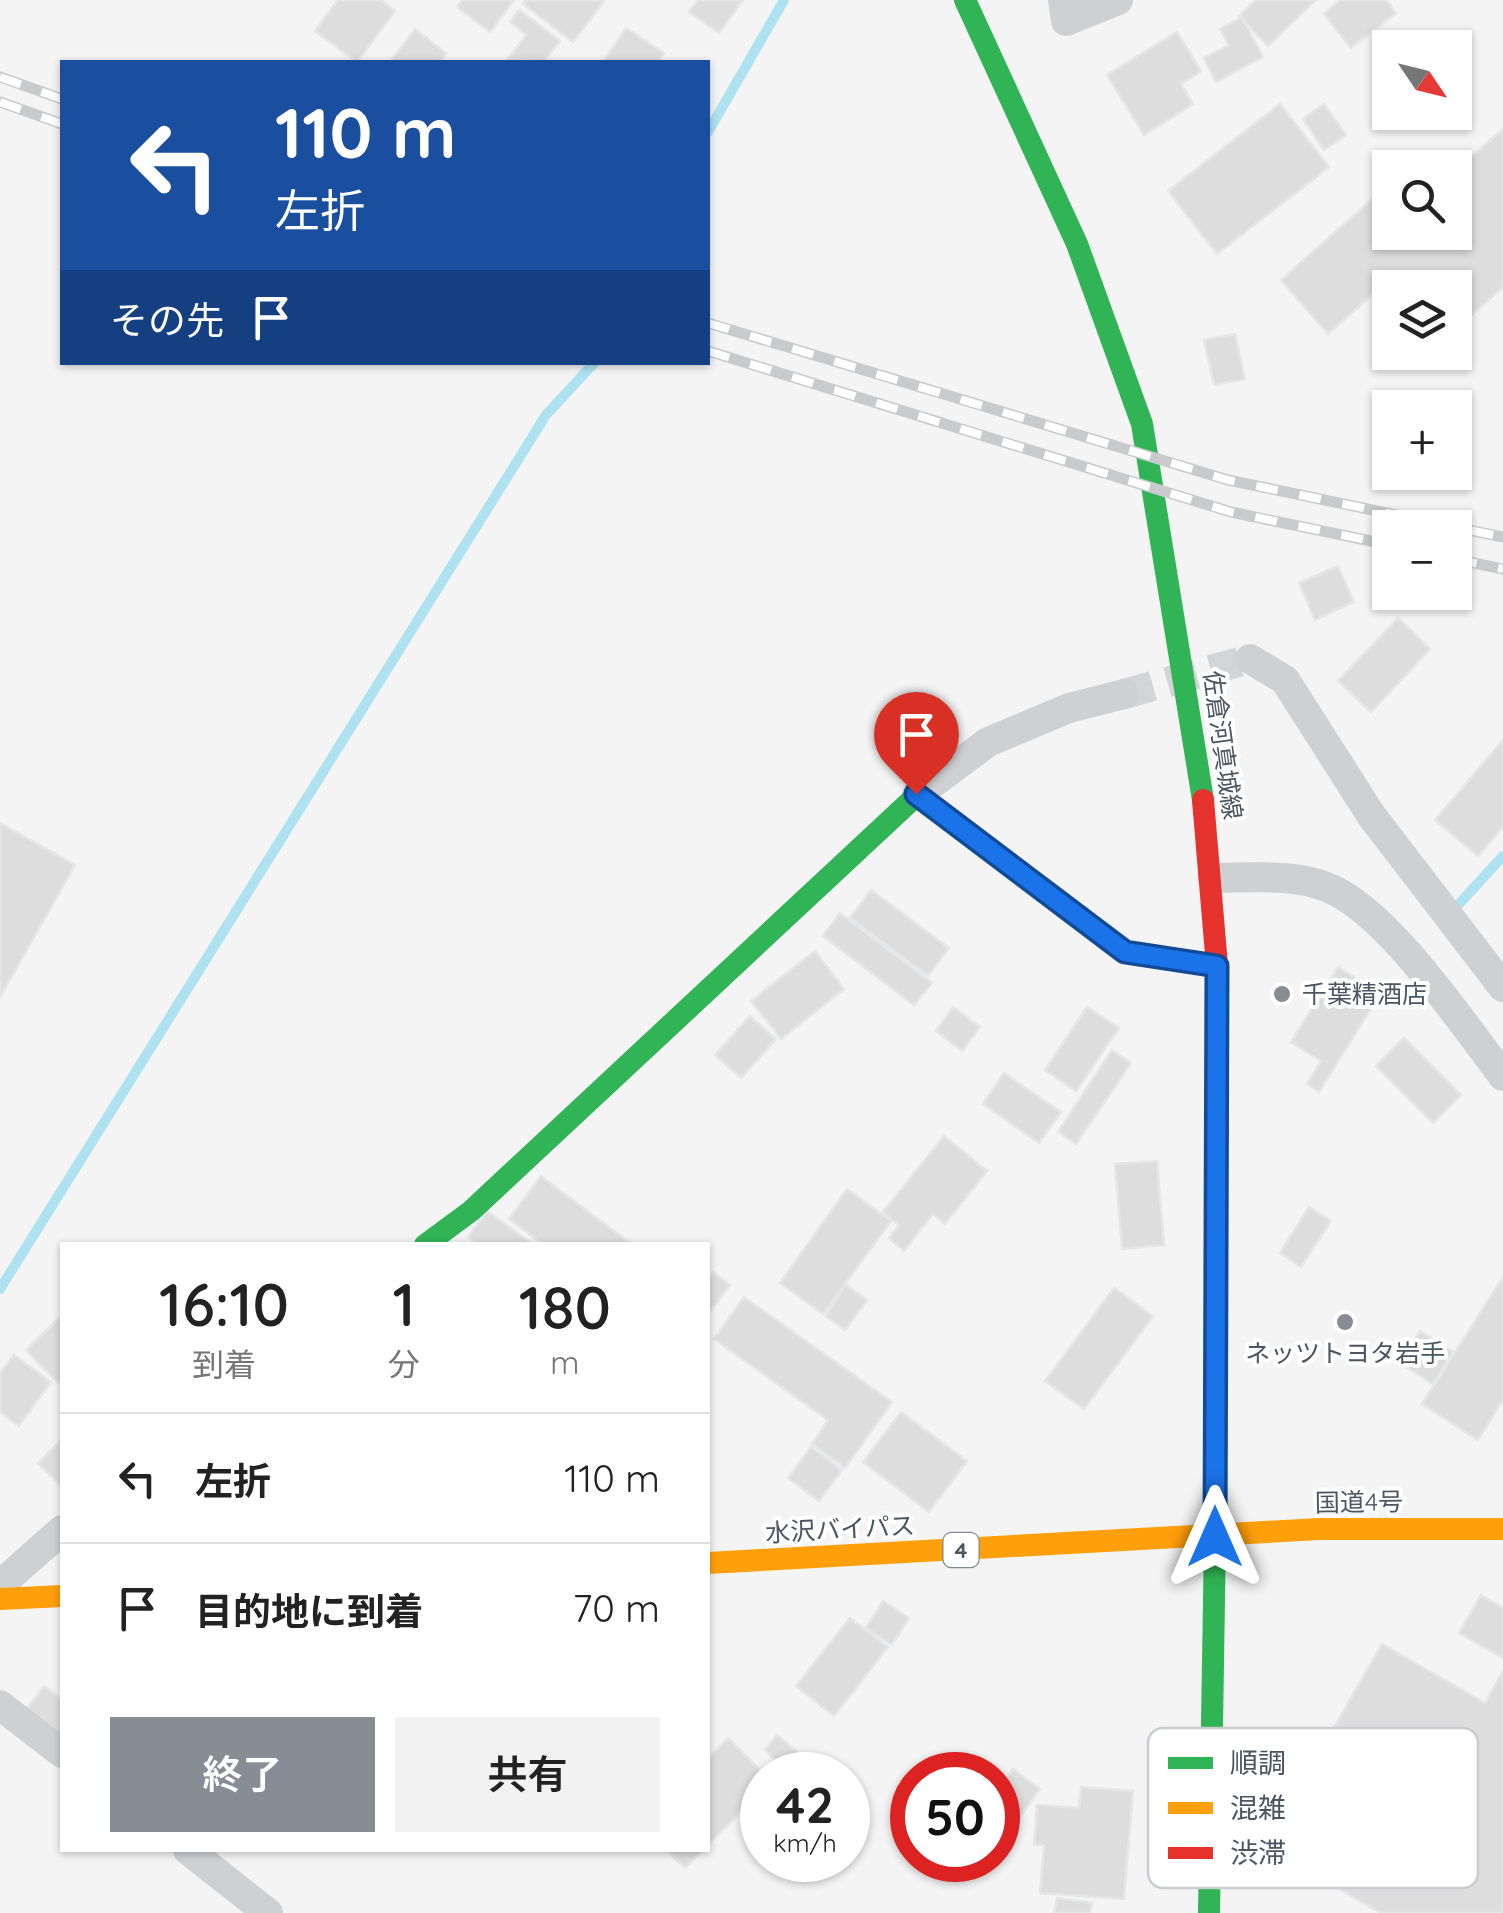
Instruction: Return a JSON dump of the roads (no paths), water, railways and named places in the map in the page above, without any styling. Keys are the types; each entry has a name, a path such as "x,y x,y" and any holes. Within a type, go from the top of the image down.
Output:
{"main road":[{"name":"佐倉河真城線","path":"965,0 1077,244 1142,424 1165,539 1213,878 1217,966 1212,1728"},
{"path":"429,1242 471,1211 916,794 1125,952 1217,966"},
{"name":"国道4号","path":"1215,1537 1320,1530 1503,1529"},
{"name":"水沢バイパス","path":"710,1563 1215,1537"},
{"path":"0,1599 60,1596"},
{"name":"佐倉河真城線","path":"1209,1888 1209,1913"}],"street":[{"path":"1063,0 1066,20 1118,0"},
{"path":"1250,659 1285,680 1360,799 1503,988"},
{"path":"916,794 988,742 1069,708 1124,694"},
{"path":"1213,878 1278,878 1330,888 1378,924 1503,1076"},
{"path":"0,1586 60,1532"},
{"path":"0,1705 60,1752"},
{"path":"191,1852 268,1913"}],"waterway":[{"path":"710,129 784,0"},
{"path":"0,1289 546,415 592,365"},
{"path":"1459,904 1503,856"}],"tunnel":[{"path":"1124,694 1250,659"}],"railway":[{"path":"0,77 60,98"},
{"path":"0,102 60,123"},
{"path":"710,324 1228,480 1503,537"},
{"path":"710,352 1231,512 1372,541"},
{"path":"1472,563 1503,569"}],"place":[{"name":"千葉精酒店","path":"1282,994"},
{"name":"ネッツトヨタ岩手","path":"1345,1322"}]}
